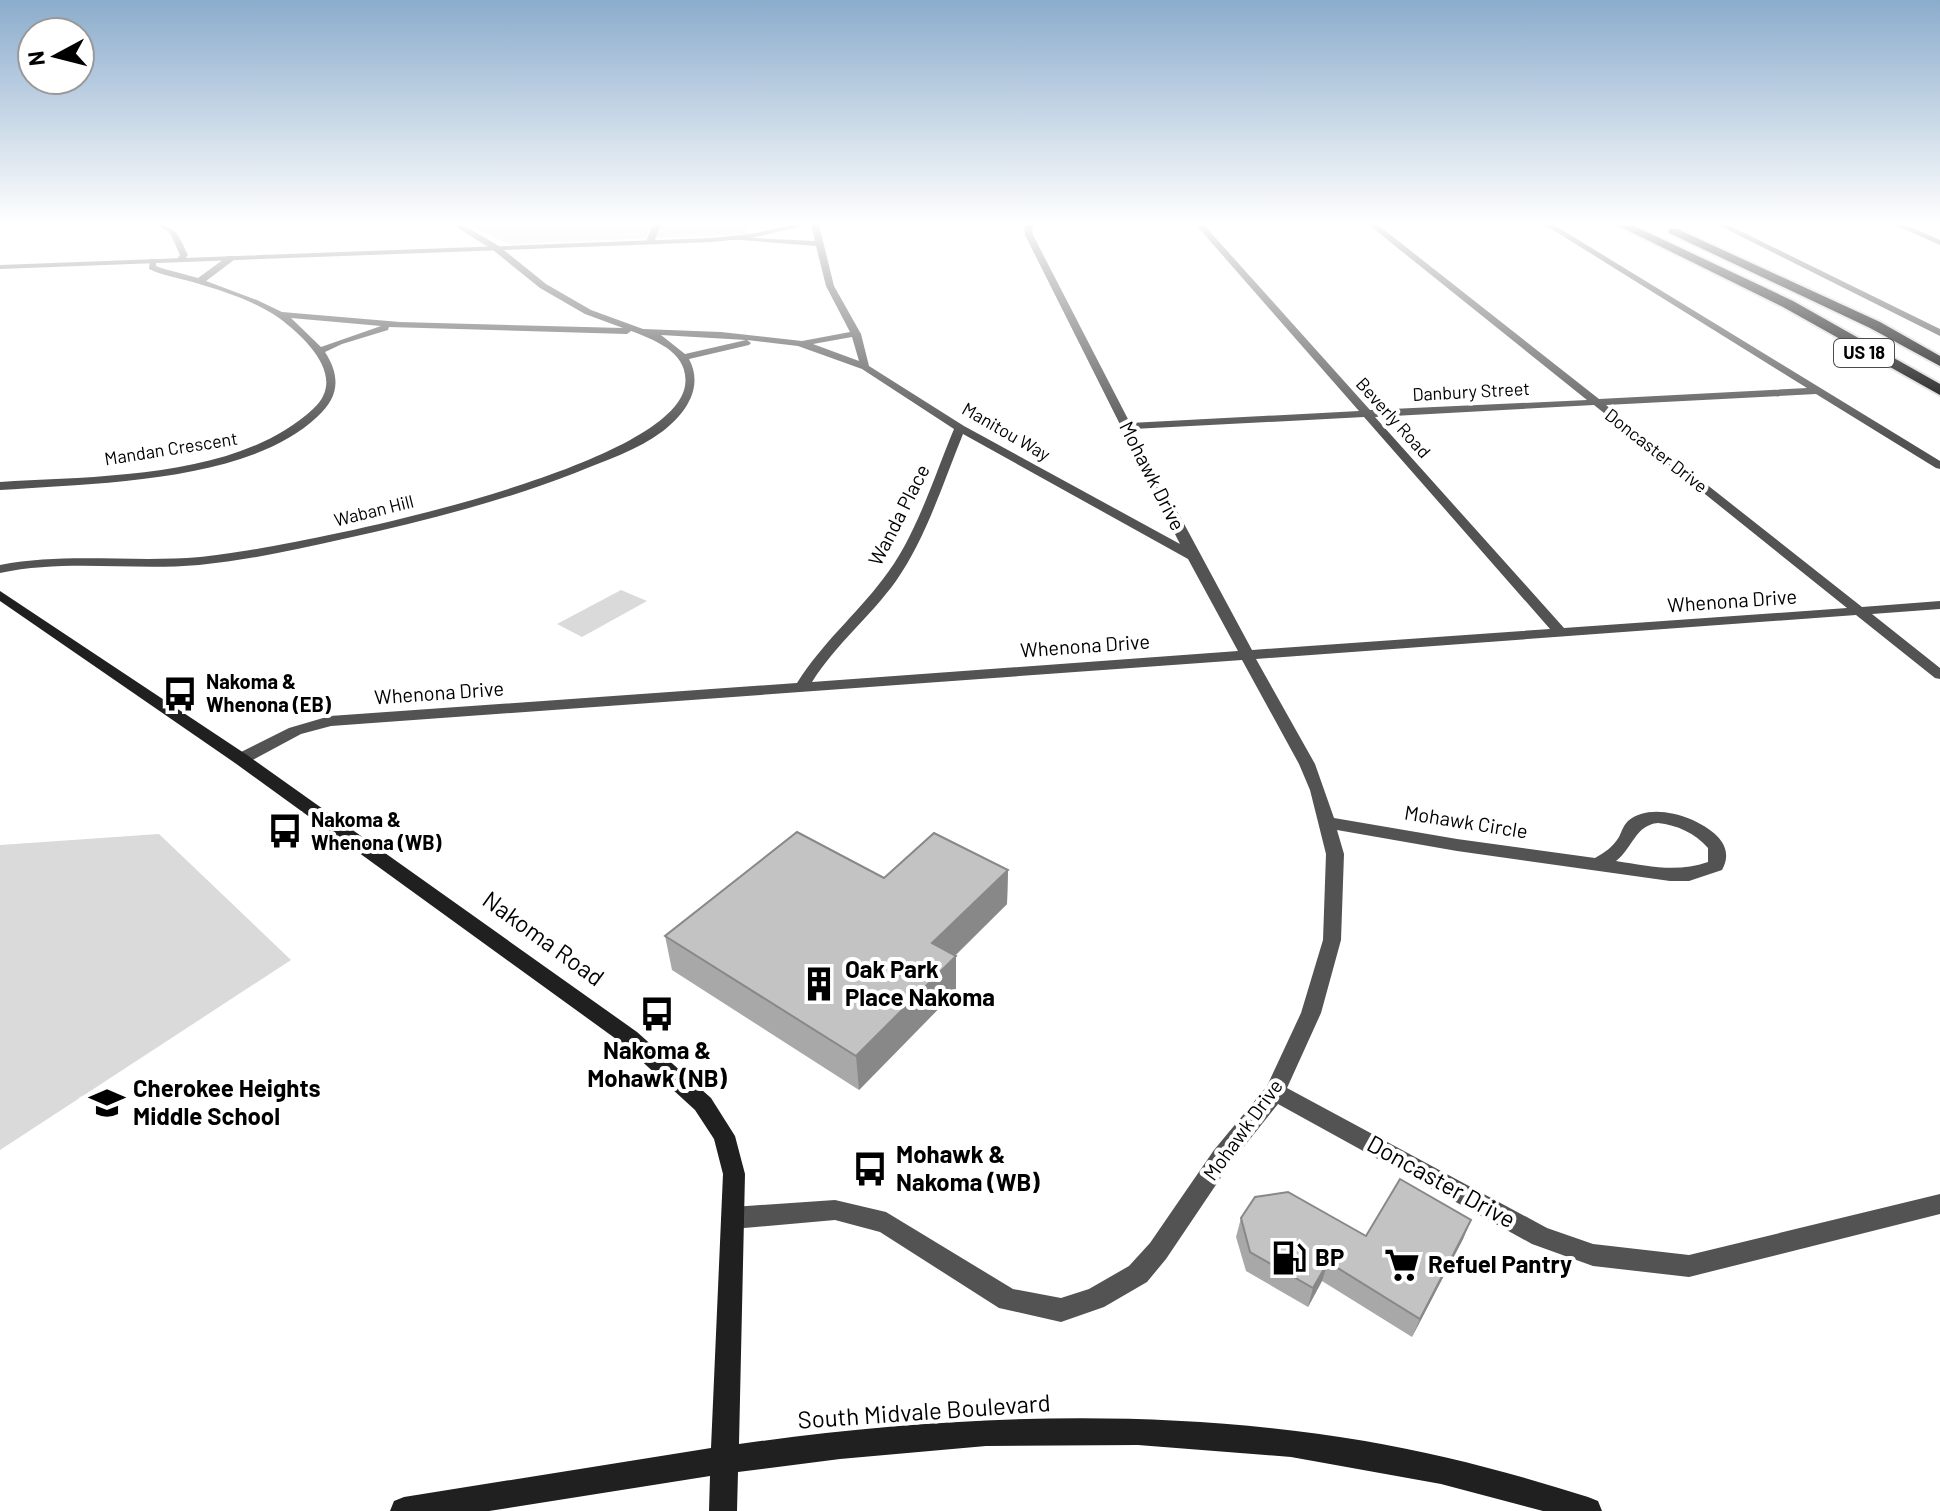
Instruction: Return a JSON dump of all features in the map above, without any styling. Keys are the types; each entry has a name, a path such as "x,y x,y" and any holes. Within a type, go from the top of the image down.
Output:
{"highway":[{"path":"1770,296 1940,390"},
{"path":"1812,296 1940,360"},
{"name":"US 18","path":"1788,304 1940,403"}],"main road":[{"name":"Nakoma Road","path":"0,595 241,759 630,1038 703,1104 724,1136 734,1174 723,1511"},
{"name":"South Midvale Boulevard","path":"404,1511 843,1446 988,1433 1104,1432 1205,1436 1351,1452 1520,1488 1588,1511"}],"street":[{"name":"Mandan Crescent","path":"0,486 215,461 274,444 304,426 331,396 333,379 318,352 281,315 235,296"},
{"name":"Manitou Way","path":"559,296 588,312 646,332 800,343 856,334"},
{"path":"835,296 856,334 865,367"},
{"name":"Mohawk Drive","path":"733,1218 835,1210 886,1223 1008,1300 1061,1310 1095,1299 1138,1274 1158,1251 1222,1157 1275,1092 1311,1013 1332,940 1335,854 1307,764 1244,655 1060,296"},
{"name":"Beverly Road","path":"1262,296 1561,633"},
{"name":"Doncaster Drive","path":"1461,296 1940,675"},
{"path":"1663,296 1940,466"},
{"path":"1864,296 1940,333"},
{"path":"562,328 580,321 588,312"},
{"path":"281,315 400,325 646,332 685,357 761,340"},
{"path":"318,352 339,342 400,325"},
{"name":"Manitou Way","path":"800,343 865,367 960,428 1193,557"},
{"name":"Waban Hill","path":"0,569 54,560 168,562 253,555 358,535 466,505 574,469 655,433 686,400 690,375 685,357"},
{"name":"Danbury Street","path":"1126,426 1817,391"},
{"name":"Wanda Place","path":"802,686 821,656 890,580 914,538 960,428"},
{"name":"Whenona Drive","path":"241,759 295,731 330,721 1940,605"},
{"name":"Mohawk Circle","path":"1326,822 1457,845 1599,864 1689,875 1716,866 1720,856 1715,843 1685,823 1664,818 1644,819 1632,827 1619,851 1599,864"},
{"name":"Doncaster Drive","path":"1275,1092 1540,1236 1593,1255 1689,1266 1940,1204"}],"shaded area":[{"path":"621,590 647,601 582,637 557,624"},
{"path":"159,834 291,960 0,1150 0,845"}],"building":[{"name":"Oak Park Place Nakoma","path":"797,832 884,878 934,833 1008,870 932,943 956,956 856,1056 665,936"},
{"path":"1400,1179 1471,1220 1420,1319 1328,1262 1313,1288 1250,1252 1241,1218 1255,1197 1288,1192 1366,1236"}],"place":[{"name":"Nakoma & Whenona (EB)","path":"180,694"},
{"name":"Nakoma & Whenona (WB)","path":"285,831"},
{"name":"Oak Park Place Nakoma","path":"819,984"},
{"name":"Nakoma & Mohawk (NB)","path":"657,1014"},
{"name":"Cherokee Heights Middle School","path":"107,1103"},
{"name":"Mohawk & Nakoma (WB)","path":"870,1169"},
{"name":"BP","path":"1289,1258"},
{"name":"Refuel Pantry","path":"1402,1265"}]}
